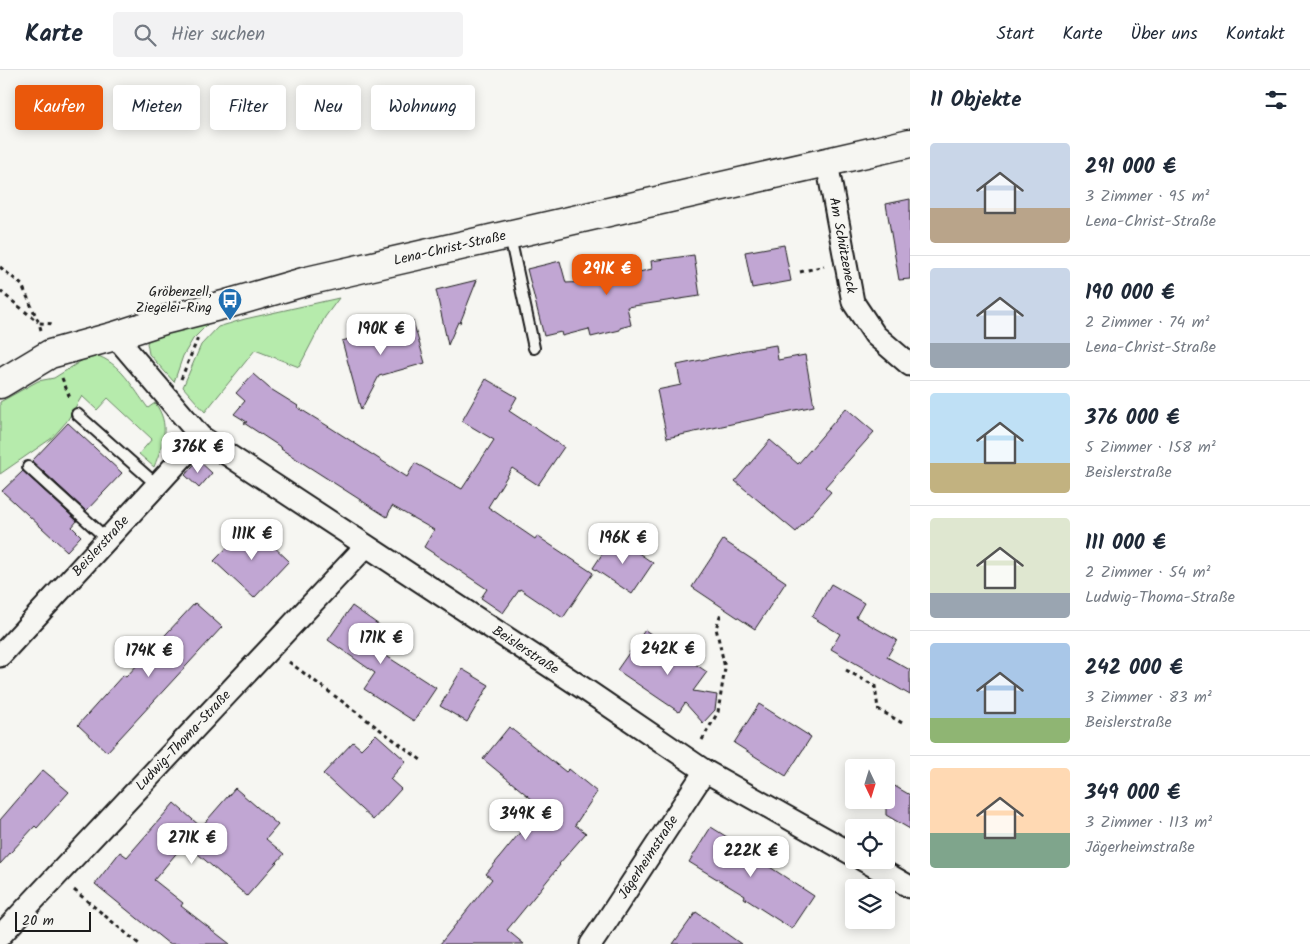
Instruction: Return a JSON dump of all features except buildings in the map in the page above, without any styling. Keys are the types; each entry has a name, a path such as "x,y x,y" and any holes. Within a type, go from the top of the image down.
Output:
{"street":[{"name":"Lena-Christ-Straße","path":"0,384 50,354 164,320 307,281 910,143"},
{"name":"Am Schützeneck","path":"827,163 853,302 875,335 910,365"},
{"name":"Beislerstraße","path":"115,336 202,438 586,690 705,771 845,850"},
{"name":"Beislerstraße","path":"0,656 202,438"},
{"name":"Ludwig-Thoma-Straße","path":"0,936 366,546"},
{"name":"Jägerheimstraße","path":"591,944 705,771"},
{"path":"879,869 910,887"}],"lane":[{"path":"509,235 534,348"},
{"path":"77,414 158,486"},
{"path":"28,467 107,539"}],"path":[{"path":"0,267 22,285 39,322 0,291"},
{"path":"50,354 77,414"},
{"path":"698,746 718,712 725,668 716,628 721,613"},
{"path":"270,648 421,760"},
{"path":"846,670 875,686 878,709 904,724"},
{"path":"56,876 139,944"}],"green space":[{"path":"339,298 325,317 299,367 255,350 205,412 183,387 201,345 218,327"},
{"path":"204,314 207,325 193,339 183,356 174,382 149,354 147,343 153,331"},
{"path":"95,355 112,363 119,370 148,408 155,403 160,411 163,419 164,434 154,467 139,454 152,439 108,398 97,410 82,396 67,421 52,438 0,474 0,402 38,381 54,378 86,358"}],"place":[{"name":"Gröbenzell, Ziegelei-Ring","path":"230,321"}]}
